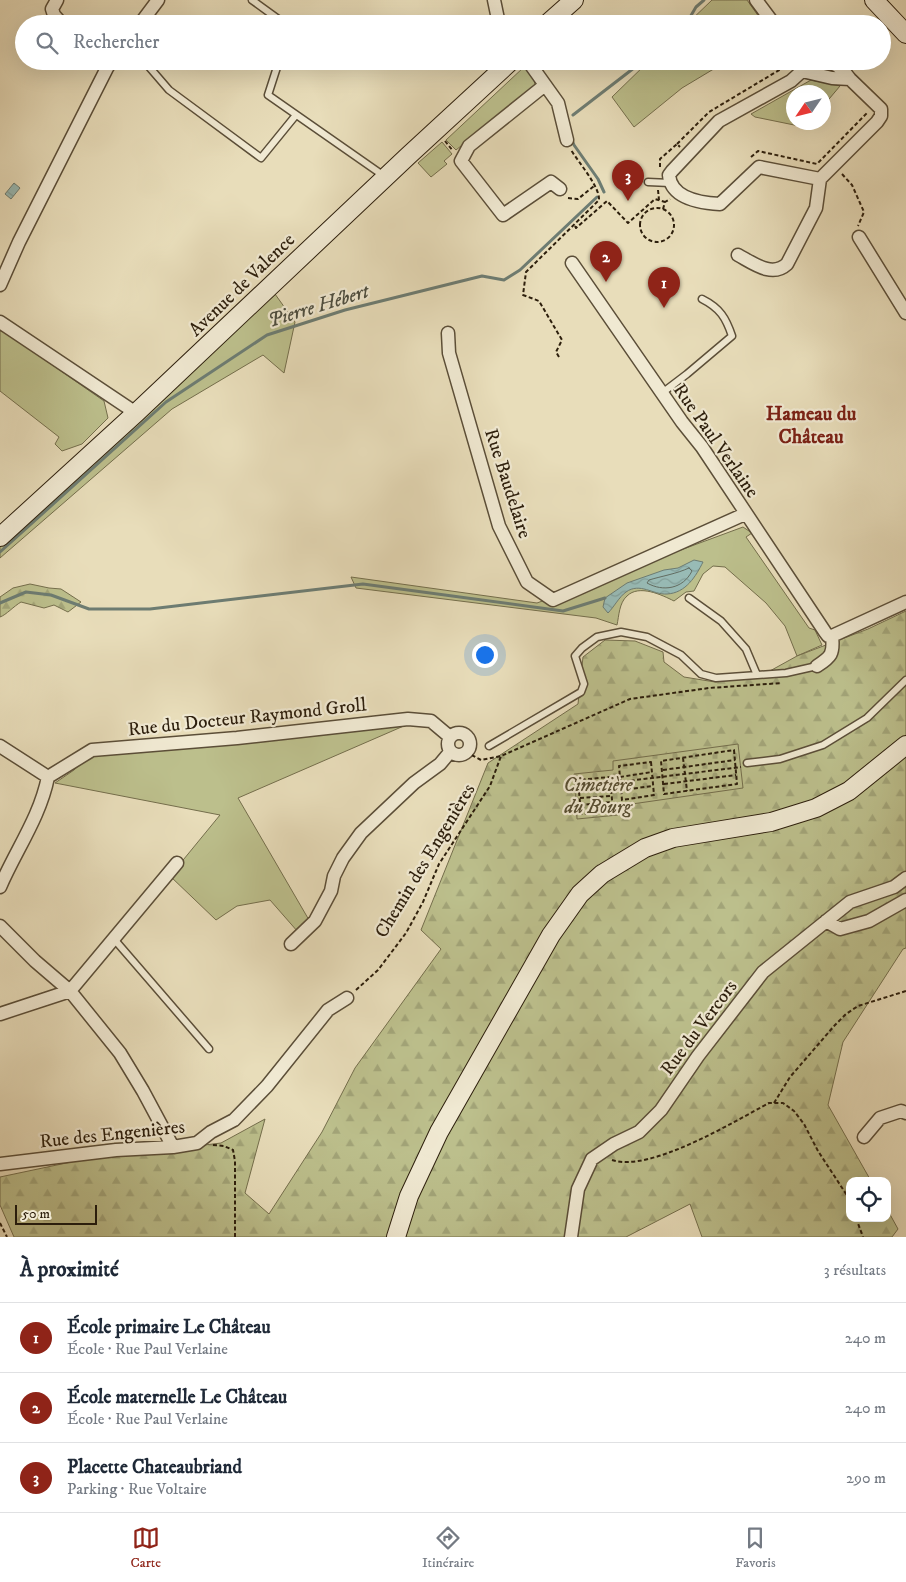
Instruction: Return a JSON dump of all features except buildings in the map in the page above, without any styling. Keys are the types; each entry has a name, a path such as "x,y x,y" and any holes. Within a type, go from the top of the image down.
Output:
{"main road":[{"path":"557,15 574,0"},
{"path":"874,0 888,15"},
{"path":"891,18 906,34"},
{"name":"Avenue de Valence","path":"0,537 136,413 501,70"},
{"path":"396,1237 409,1196 439,1132 550,935 580,894 602,874 645,848 673,838 771,822 816,808 849,791 906,745"}],"street":[{"path":"54,15 52,9 57,0"},
{"path":"147,15 158,0"},
{"path":"494,0 497,15"},
{"path":"756,0 767,15"},
{"path":"0,285 102,70"},
{"path":"534,70 558,103 567,140"},
{"path":"798,70 791,81 720,121 672,171 669,176 670,182 672,188 684,197 720,204 759,167 820,179"},
{"path":"811,70 832,78 850,79"},
{"path":"738,255 765,269 773,271 779,270 787,264 816,208 820,179 881,116 881,109 843,70"},
{"path":"545,85 469,146 461,161 503,215 551,182 560,189"},
{"path":"859,238 906,313"},
{"name":"Rue Paul Verlaine","path":"572,263 662,393 702,447 825,632 828,636 832,636"},
{"path":"0,322 136,413"},
{"name":"Rue Baudelaire","path":"448,333 449,353 499,526 527,582 553,600 745,514"},
{"path":"817,666 829,658 832,652 832,636 906,602"},
{"name":"Rue du Docteur Raymond Groll","path":"48,777 92,750 237,738 408,719 431,721 450,737"},
{"path":"458,733 466,736 470,744 466,752 459,755 450,752 448,746 450,737 458,733"},
{"path":"0,746 48,777 45,794 34,820 0,887"},
{"path":"291,944 315,922 331,892 334,876 343,858 361,833 414,783 440,764 450,752"},
{"path":"0,1014 70,991 177,863"},
{"name":"Rue du Vercors","path":"571,1237 578,1189 592,1159 614,1144 639,1132 661,1110 698,1056 763,972 850,902 894,887 906,878"},
{"path":"826,921 840,929 869,921 906,900"},
{"path":"0,926 35,961 70,991 120,1053 173,1147"},
{"name":"Rue des Engenières","path":"0,1164 116,1150 173,1147 197,1143 234,1120 267,1086 328,1010 347,998"},
{"path":"864,1137 880,1118 901,1111 906,1113"}],"lane":[{"path":"252,0 273,15"},
{"path":"152,70 169,90 261,158 296,115"},
{"path":"275,70 268,95 386,177"},
{"path":"648,182 670,182"},
{"path":"662,393 688,374 732,336 726,319 712,304 702,299"},
{"path":"689,598 722,621 746,649 758,674"},
{"path":"489,746 581,692 584,684 575,656 597,637 621,632 647,637 680,655 701,674 716,678 786,672 817,666"},
{"path":"747,763 780,760 823,745 867,718 906,680"},
{"path":"114,939 210,1049"}],"path":[{"path":"751,157 758,151 817,164 873,108"},
{"path":"436,130 461,161"},
{"path":"559,358 556,352 562,340 539,301 523,295 526,272 599,200 594,186 567,140"},
{"path":"834,165 852,185 864,212 858,226 859,238"},
{"path":"560,189 568,199 578,199 594,186"},
{"path":"574,226 576,228 607,201 628,223 655,199 665,202 663,209"},
{"path":"654,208 663,209 670,214 674,222 673,231 668,238 660,242 651,241 644,236 640,228 641,219 646,212 654,208"},
{"name":"Chemin des Engenières","path":"466,752 481,760 501,756 630,699 709,688 788,681"},
{"path":"734,750 737,784 664,794 661,761 683,758 734,750"},
{"name":"Chemin des Engenières","path":"347,998 378,970 406,933 423,902 439,864 490,786 501,756"},
{"path":"683,758 687,791"},
{"path":"662,770 735,760"},
{"path":"651,762 654,795 622,800 620,776 619,766 651,762"},
{"path":"579,787 736,768 747,766 747,763"},
{"path":"620,776 652,772"},
{"path":"663,784 736,775"},
{"path":"610,777 613,811 582,814 579,787 578,780 610,777"},
{"path":"621,790 653,786"},
{"path":"580,798 611,796"},
{"path":"580,805 612,802"},
{"path":"774,1103 790,1077 846,1014 858,1006 906,992"},
{"path":"598,1155 620,1162 648,1158 693,1144 770,1103 783,1103 794,1111 804,1124 818,1151 846,1194"},
{"path":"197,1143 224,1146 233,1150 235,1237"},
{"path":"857,1222 863,1237"},
{"path":"0,1223 7,1237"}],"green space":[{"path":"712,0 747,0 758,15 696,15"},
{"path":"521,70 526,70 534,79 535,86 456,150 446,140"},
{"path":"640,70 712,70 682,88 634,127 612,97"},
{"path":"811,80 840,86 831,97 831,85 802,85"},
{"path":"786,94 786,123 755,117 751,114"},
{"path":"442,142 452,154 444,161 447,164 431,177 418,163"},
{"path":"275,294 295,322 284,373 263,355 172,409 0,558 0,544"},
{"path":"0,331 5,332 104,401 108,418 82,444 62,451 55,444 59,437 0,391"},
{"path":"743,527 752,533 746,537 809,628 815,630 822,645 797,656 785,626 766,603 725,567 713,566 703,574 694,591 686,592 674,601 650,592 638,591 632,593 622,602 617,625 596,618 356,588 351,577 537,603"},
{"path":"30,584 61,589 81,602 68,612 54,605 44,608 21,602 0,617 0,597 13,588"},
{"path":"906,611 906,948 903,949 843,1042 828,1105 869,1177 846,1177 846,1222 891,1222 891,1216 898,1229 892,1237 702,1237 690,1204 626,1237 14,1237 0,1205 0,1177 128,1150 180,1148 221,1143 265,1119 245,1193 269,1214 322,1132 355,1068 441,949 421,930 488,763 578,704 583,657 605,640 635,641 663,652 664,662 684,677 715,682 759,677 797,656 868,629"},
{"path":"406,725 238,798 309,920 298,932 270,900 237,906 216,920 170,876 220,815 55,783 74,770 90,755"},
{"name":"Cimetière du Bourg","path":"738,744 743,788 618,806 618,815 577,819 574,774 613,770 613,761"}],"water":[{"path":"14,183 20,188 11,199 5,194"},
{"path":"694,560 703,562 694,578 680,591 662,594 636,588 631,589 623,594 608,613 603,607 605,598 627,583 664,570 678,568"}],"waterway":[{"name":"Pierre Hébert","path":"691,15 696,7 704,0"},
{"name":"Pierre Hébert","path":"573,115 631,70"},
{"name":"Pierre Hébert","path":"572,140 598,179 604,192"},
{"name":"Pierre Hébert","path":"0,552 166,402 267,335 345,310 482,276 504,280 520,270 597,197"},
{"name":"Pierre Hébert","path":"0,603 26,592 51,595 89,609 150,609 363,584 563,611 605,598"}],"place":[{"name":"Placette Chateaubriand","path":"628,201"},
{"name":"École maternelle Le Château","path":"606,282"},
{"name":"École primaire Le Château","path":"664,308"}],"district":[{"name":"Hameau du Château","path":"811,424"}]}
